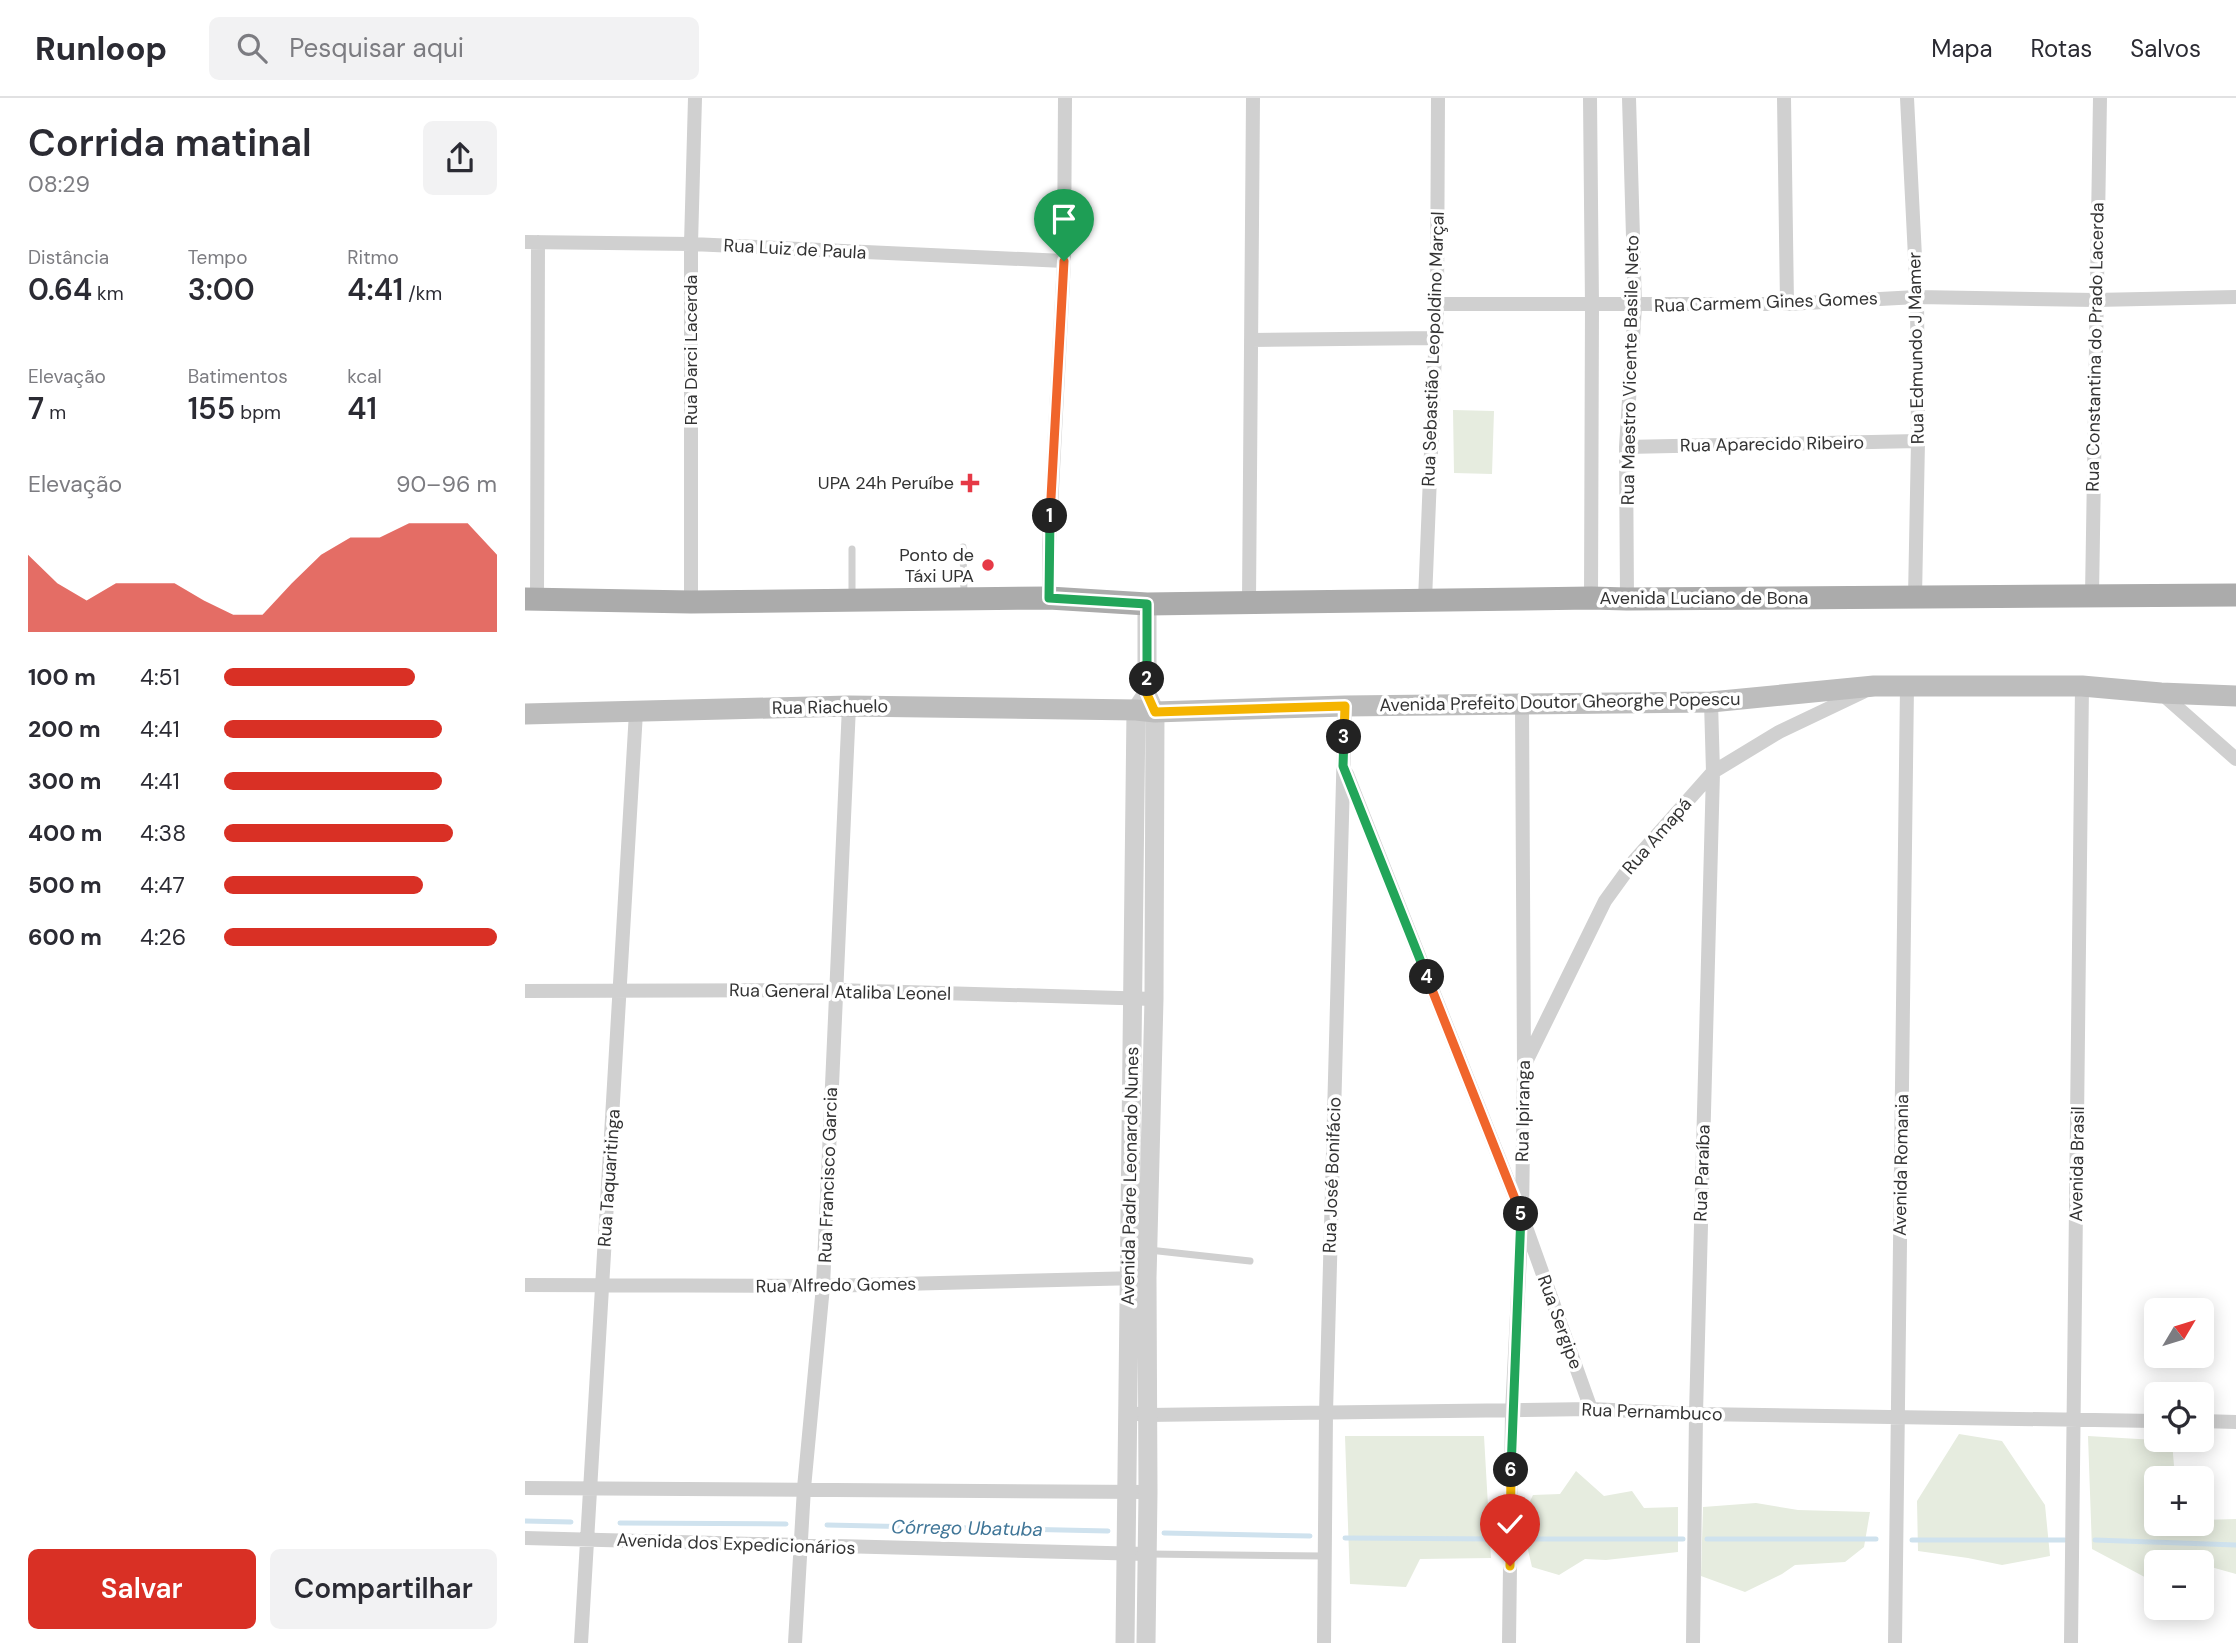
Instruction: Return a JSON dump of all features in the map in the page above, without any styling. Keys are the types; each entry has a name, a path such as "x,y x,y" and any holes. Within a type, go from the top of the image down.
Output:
{"main road":[{"name":"Avenida Luciano de Bona","path":"531,599 691,602 1049,598 1147,604 1591,598 2236,595"},
{"name":"Avenida Prefeito Doutor Gheorghe Popescu","path":"1146,705 1711,702 1874,686 2081,686 2236,696"},
{"name":"Rua Riachuelo","path":"525,714 849,706 1146,705"}],"street":[{"name":"Rua Darci Lacerda","path":"691,602 691,244 695,98"},
{"path":"1049,598 1049,546 1064,261 1065,98"},
{"path":"1249,601 1253,98"},
{"name":"Rua Sebastião Leopoldino Marçal","path":"1425,600 1437,304 1438,98"},
{"name":"Rua Maestro Vicente Basile Neto","path":"1590,98 1591,598"},
{"name":"Rua Maestro Vicente Basile Neto","path":"1627,599 1626,447 1635,306 1629,98"},
{"path":"1784,98 1787,304"},
{"name":"Rua Edmundo J Mamer","path":"1907,98 1917,297 1915,598"},
{"name":"Rua Constantina do Prado Lacerda","path":"2092,596 2100,98"},
{"name":"Rua Luiz de Paula","path":"531,242 691,244 1064,261"},
{"path":"531,242 531,599"},
{"name":"Rua Carmem Gines Gomes","path":"1437,304 1635,306 1787,304 1917,297 2095,300 2236,297"},
{"path":"1251,340 1436,338"},
{"name":"Rua Aparecido Ribeiro","path":"1626,447 1918,441"},
{"path":"1146,705 1147,604"},
{"name":"Rua Amapá","path":"1524,1067 1605,901 1634,860 1713,772 1779,732 1874,686"},
{"name":"Avenida Romania","path":"1895,1643 1907,686"},
{"name":"Avenida Brasil","path":"2071,1643 2081,686"},
{"path":"2161,693 2236,759"},
{"name":"Rua Paraíba","path":"1693,1643 1696,1414 1713,772 1711,702"},
{"name":"Rua Ipiranga","path":"1509,1643 1512,1412 1522,1216 1522,704"},
{"name":"Avenida Padre Leonardo Nunes","path":"1146,705 1136,824 1132,999 1138,1278 1148,1415 1146,1643"},
{"name":"Avenida Padre Leonardo Nunes","path":"1125,1643 1128,1413 1138,1278 1148,1250 1154,999 1146,705"},
{"name":"Rua Francisco Garcia","path":"795,1643 804,1488 823,1286 849,706"},
{"name":"Rua José Bonifácio","path":"1324,1643 1325,1413 1345,706"},
{"name":"Rua Taquaritinga","path":"581,1643 622,990 636,712"},
{"name":"Rua Sergipe","path":"1343,766 1522,1216 1591,1409"},
{"name":"Rua General Ataliba Leonel","path":"525,991 835,990 1154,999"},
{"name":"Rua Alfredo Gomes","path":"525,1285 823,1286 1138,1278"},
{"name":"Rua Pernambuco","path":"1128,1413 1512,1412 1591,1409 1696,1414 2144,1420"},
{"path":"2214,1421 2236,1422"},
{"path":"525,1488 1148,1492"},
{"name":"Avenida dos Expedicionários","path":"525,1538 1147,1554"}],"lane":[{"path":"963,547 964,599"},
{"path":"852,549 852,600"},
{"path":"1148,1250 1250,1261"},
{"name":"Avenida dos Expedicionários","path":"1147,1554 1325,1556"}],"shaded area":[{"path":"1453,410 1494,411 1492,474 1454,473"},
{"path":"1959,1434 2002,1441 2045,1505 2050,1556 2002,1565 1918,1551 1917,1501"},
{"path":"1345,1436 1484,1436 1491,1558 1420,1559 1406,1587 1350,1584"},
{"path":"2088,1436 2144,1439 2144,1452 2173,1452 2174,1466 2144,1466 2144,1536 2214,1536 2214,1520 2236,1519 2236,1574 2214,1568 2214,1550 2144,1550 2144,1577 2092,1549"},
{"path":"1576,1471 1604,1496 1632,1491 1644,1508 1678,1507 1678,1552 1606,1560 1585,1559 1559,1575 1532,1567 1521,1520 1533,1495 1560,1494"},
{"path":"1756,1503 1798,1510 1870,1512 1864,1547 1845,1562 1795,1565 1745,1592 1701,1576 1703,1507"}],"waterway":[{"name":"Córrego Ubatuba","path":"525,1521 571,1522"},
{"name":"Córrego Ubatuba","path":"620,1523 786,1524"},
{"name":"Córrego Ubatuba","path":"827,1525 1108,1531"},
{"name":"Córrego Ubatuba","path":"1164,1533 1310,1536"},
{"name":"Córrego Ubatuba","path":"1345,1538 1499,1539"},
{"path":"1518,1539 1683,1539"},
{"path":"1707,1539 1876,1539"},
{"path":"1912,1540 2065,1540"},
{"path":"2095,1540 2236,1545"}],"place":[{"name":"UPA 24h Peruíbe","path":"970,483"},
{"name":"Ponto de Táxi UPA","path":"988,565"}],"route":[{"path":"1064,261 1049,546 1049,598 1147,604 1147,694 1155,712 1345,706 1343,766 1522,1216 1512,1412 1510,1566"}]}
